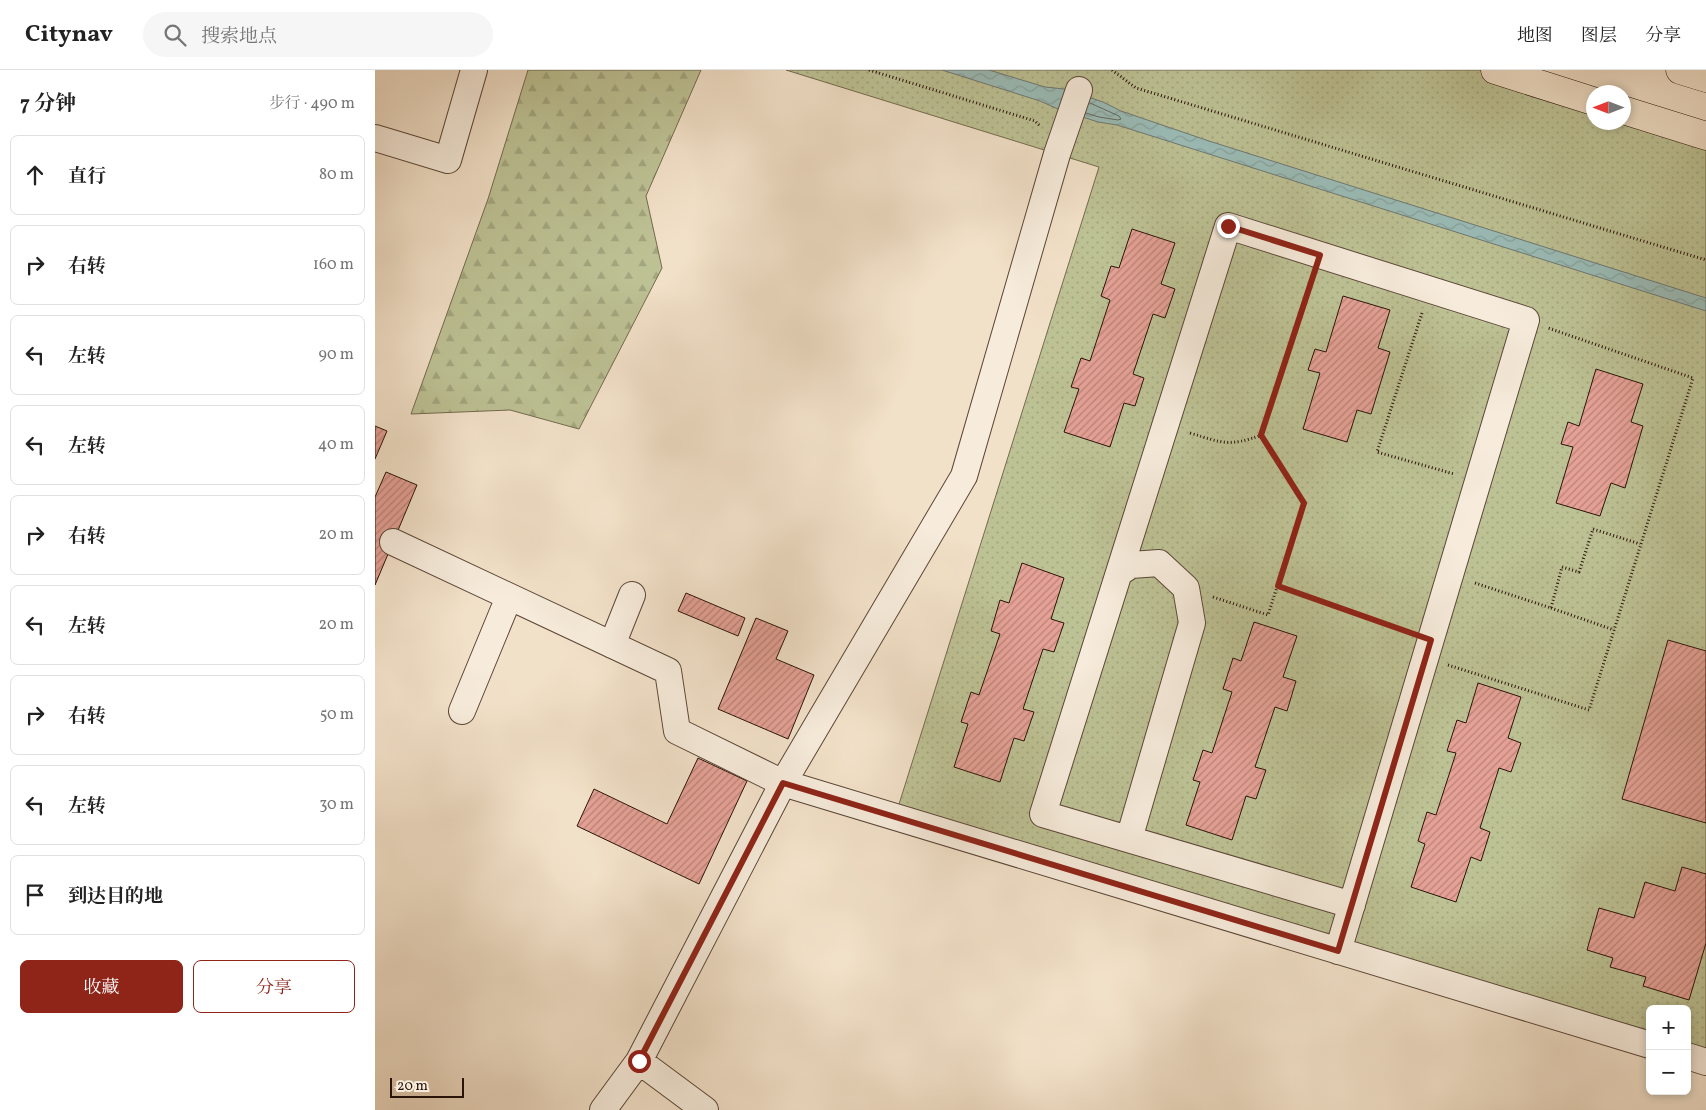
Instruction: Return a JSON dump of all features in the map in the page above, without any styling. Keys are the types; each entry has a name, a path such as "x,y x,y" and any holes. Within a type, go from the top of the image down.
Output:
{"main road":[{"path":"1495,70 1586,99"},
{"path":"1680,70 1706,78"},
{"path":"1631,113 1706,136"}],"street":[{"path":"375,138 448,160 473,70"},
{"path":"603,1110 639,1061 783,783 964,476 1060,145 1079,90"},
{"path":"1338,951 1352,905 1526,320 1228,226 1043,814 1352,905"},
{"path":"393,542 668,671 677,731 783,783 1646,1044"},
{"path":"1119,573 1131,565 1159,563 1186,588 1192,623 1129,839"},
{"path":"612,645 633,595"},
{"path":"462,711 509,597"},
{"path":"1691,1057 1706,1062"},
{"path":"639,1061 705,1110"}],"path":[{"path":"869,70 1035,121 1060,145"},
{"path":"1112,70 1136,88 1706,260"},
{"path":"1261,435 1320,255"},
{"path":"1429,290 1377,452 1478,481"},
{"path":"1278,586 1428,649 1589,710 1693,378 1526,320"},
{"path":"1164,425 1223,443 1240,442 1261,435"},
{"path":"1186,588 1268,615 1304,503 1261,435"},
{"path":"1551,608 1562,567 1579,572 1593,529 1641,544"},
{"path":"1475,583 1614,630"}],"green space":[{"path":"528,70 701,70 646,196 662,268 579,429 510,410 411,414 488,199"},
{"path":"786,70 1495,70 1586,99 1586,130 1631,130 1631,123 1706,136 1706,1062 1691,1057 1691,1005 1646,1005 1646,1044 895,817 1099,167"}],"water":[{"path":"942,70 989,70 1045,87 1064,89 1209,141 1706,298 1706,311 1117,125 1098,122 1040,101"}],"building":[{"path":"1132,229 1175,243 1161,284 1175,289 1165,318 1153,314 1133,374 1144,378 1135,406 1124,403 1110,447 1064,432 1079,389 1071,387 1081,358 1090,361 1110,300 1101,296 1111,266 1119,268"},
{"path":"1343,296 1390,310 1378,348 1390,352 1371,414 1357,410 1347,442 1303,429 1320,373 1308,370 1315,349 1326,352"},
{"path":"1596,369 1643,384 1631,422 1643,426 1625,488 1611,483 1600,516 1556,503 1573,447 1561,444 1568,422 1579,426"},
{"path":"375,426 387,431 375,459"},
{"path":"386,472 417,485 375,585 375,497"},
{"path":"1022,563 1064,578 1051,619 1064,623 1054,652 1043,649 1023,709 1034,712 1024,741 1014,738 1000,782 954,767 968,724 961,722 971,692 979,695 1000,634 991,631 1000,600 1009,603"},
{"path":"686,593 745,618 738,636 678,611"},
{"path":"756,618 788,631 776,659 814,675 788,739 718,709"},
{"path":"1254,622 1297,636 1283,677 1296,681 1287,711 1275,707 1255,767 1266,770 1256,799 1246,796 1232,840 1186,825 1200,782 1193,780 1203,750 1212,753 1232,692 1223,689 1233,658 1241,661"},
{"path":"1668,640 1706,651 1706,823 1622,799"},
{"path":"1478,683 1521,697 1508,738 1521,743 1511,772 1499,768 1480,828 1490,832 1481,861 1471,857 1456,902 1411,887 1425,844 1418,841 1427,812 1436,815 1456,753 1447,751 1457,720 1466,723"},
{"path":"698,758 747,781 699,884 577,826 594,789 667,824"},
{"path":"1682,867 1706,874 1706,943 1689,1000 1643,986 1646,977 1610,967 1613,958 1587,950 1599,908 1634,918 1645,882 1675,891"}],"route":[{"path":"639,1061 783,783 1338,951 1431,640 1278,586 1304,503 1261,435 1320,255 1228,226"}]}
